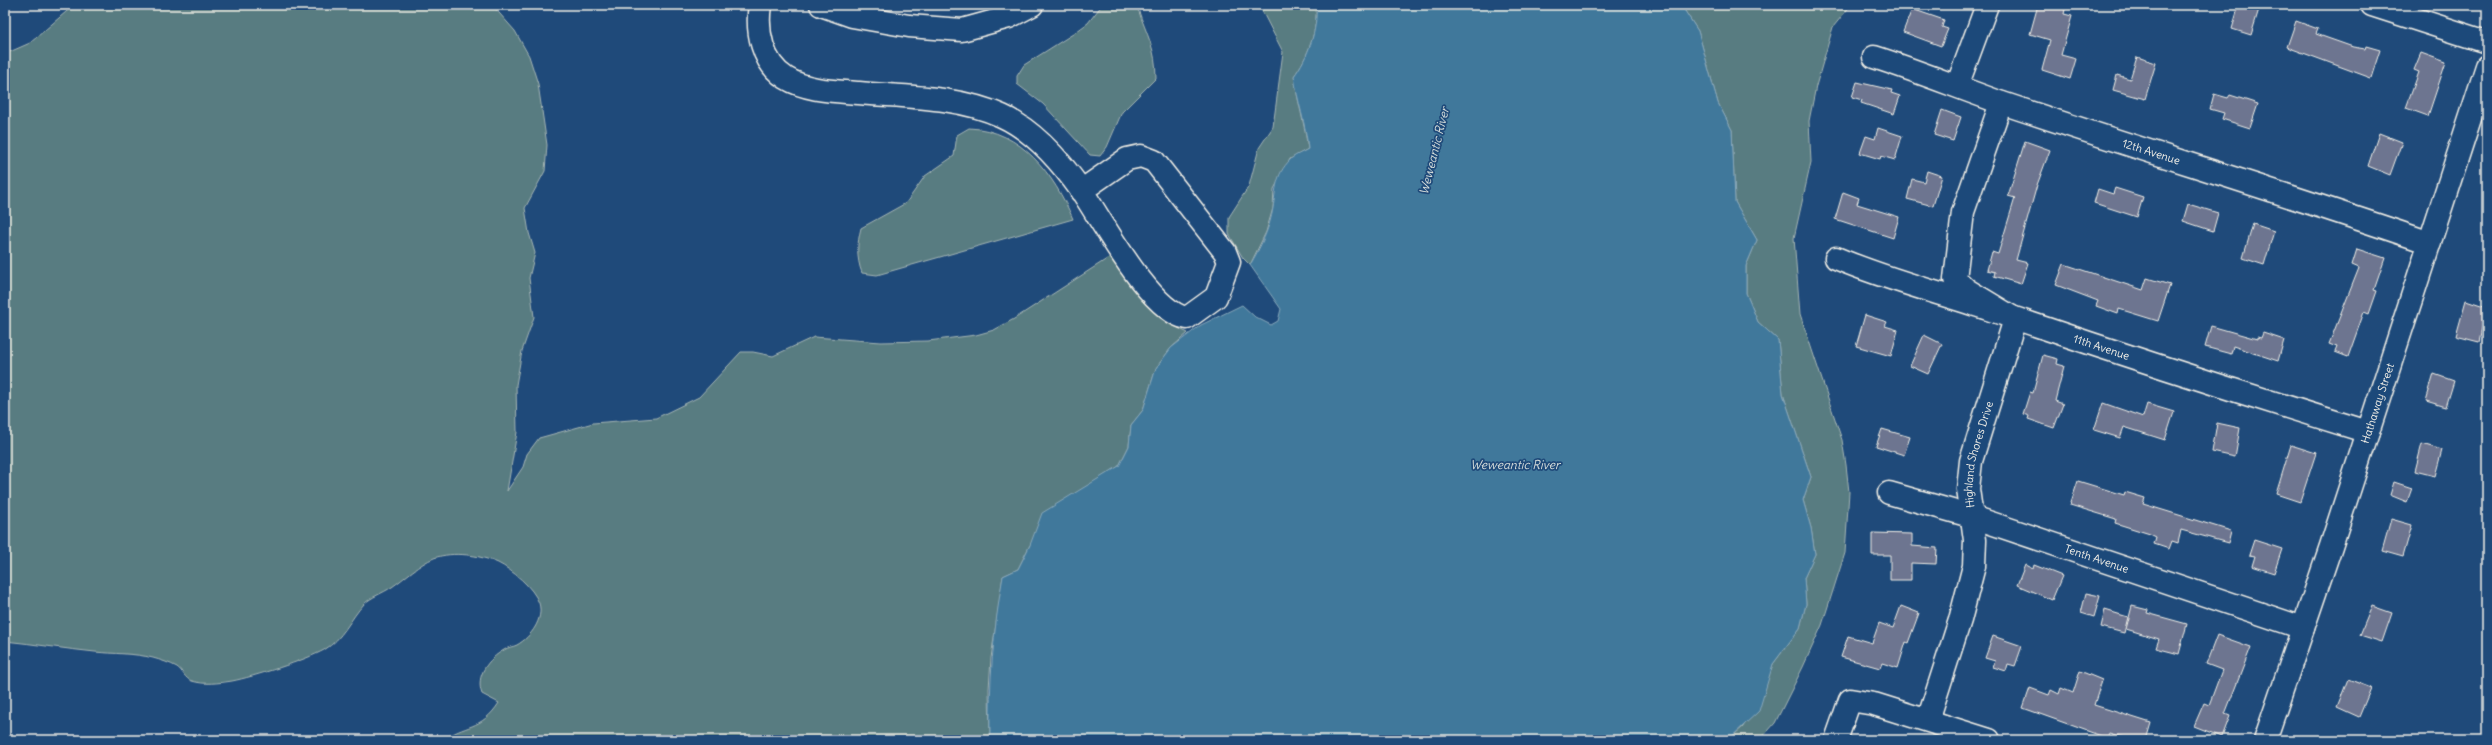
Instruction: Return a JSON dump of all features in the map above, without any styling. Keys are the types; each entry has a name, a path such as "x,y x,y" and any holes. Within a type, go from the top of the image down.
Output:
{"street":[{"path":"760,5 760,38 765,55 786,78 828,91 938,100 992,112 1009,119 1025,131 1061,164 1081,191 1117,248 1150,291 1176,316 1187,318 1216,298 1229,262 1225,252 1154,161 1141,156 1127,159 1081,191"},
{"path":"821,5 852,16 909,26 962,30 1009,18 1032,5"},
{"path":"1957,86 1987,5"},
{"path":"2372,5 2487,42"},
{"name":"12th Avenue","path":"1874,57 2001,102 2265,186 2430,243"},
{"name":"Hathaway Street","path":"2264,740 2368,432 2487,66"},
{"path":"2001,102 1963,212 1955,279 1967,290 2015,318"},
{"name":"11th Avenue","path":"1836,258 1872,273 2015,318 2174,372 2368,432"},
{"name":"Highland Shores Drive","path":"1928,720 1956,634 1974,566 1975,540 1970,516 1968,489 1971,461 2015,318"},
{"name":"Tenth Avenue","path":"1890,493 1970,516 2302,628"},
{"path":"1836,740 1850,700 1874,704 1990,740"}],"green space":[{"path":"74,5 492,5 515,31 529,56 538,84 547,145 545,171 525,208 529,233 535,253 529,278 534,317 522,351 516,385 517,432 507,491 523,467 527,454 539,438 593,423 656,418 699,397 741,352 753,352 773,356 814,337 881,342 928,341 976,335 994,330 1014,319 1110,257 1135,290 1154,310 1164,319 1188,333 1171,348 1156,368 1143,410 1131,425 1129,446 1119,466 1080,491 1030,545 1018,569 1003,576 991,658 989,689 990,740 443,740 458,731 479,723 492,712 499,703 482,694 480,681 484,669 498,654 507,648 522,642 535,627 540,615 539,603 536,597 527,585 516,575 491,560 458,554 434,558 412,571 392,587 364,604 336,640 324,650 279,668 232,681 207,683 192,681 187,678 177,667 146,656 102,653 5,641 5,54 30,43"},
{"path":"1102,5 1140,5 1138,9 1153,50 1156,78 1122,112 1107,147 1100,156 1090,155 1043,104 1017,84 1017,76 1024,65 1088,23"},
{"path":"1259,5 1316,5 1316,14 1314,33 1308,52 1294,76 1308,149 1290,159 1274,189 1273,208 1266,232 1250,265 1243,258 1229,234 1229,217 1249,186 1259,148 1273,127 1283,52"},
{"path":"1681,5 1851,5 1833,27 1816,86 1809,121 1811,162 1794,238 1800,314 1842,440 1849,492 1845,553 1822,625 1803,667 1775,723 1760,740 1728,740 1743,727 1765,686 1773,664 1800,628 1806,604 1804,578 1815,554 1811,528 1803,500 1811,477 1783,394 1778,340 1758,322 1746,293 1746,266 1757,240 1735,202 1732,130 1718,103 1698,31"},
{"path":"969,128 988,131 1005,137 1020,146 1034,158 1046,171 1056,186 1073,219 877,275 862,273 858,250 861,228 906,203 925,176 954,156 957,135"}],"water":[{"name":"Weweantic River","path":"1316,5 1681,5 1698,31 1718,103 1732,130 1735,202 1757,240 1746,266 1746,293 1758,322 1778,340 1783,394 1811,477 1803,500 1811,528 1815,554 1804,578 1806,604 1800,628 1773,664 1759,711 1728,740 990,740 992,658 1003,576 1018,569 1030,545 1042,513 1119,466 1129,446 1131,425 1143,410 1156,368 1171,348 1201,325 1242,305 1255,317 1271,325 1278,321 1281,309 1250,265 1261,245 1270,223 1277,183 1281,171 1292,158 1308,149 1294,76 1304,60 1311,43 1314,33"}],"building":[{"path":"2038,5 2066,5 2064,14 2072,16 2061,55 2076,59 2070,79 2042,70 2050,40 2030,34"},
{"path":"2239,5 2259,9 2251,35 2232,29"},
{"path":"1912,9 1944,20 1942,27 1948,29 1941,46 1903,32"},
{"path":"2296,21 2318,29 2316,34 2353,47 2365,49 2366,46 2380,50 2371,78 2287,47"},
{"path":"2421,53 2446,62 2428,116 2406,108 2419,72 2414,70"},
{"path":"2137,57 2156,63 2145,99 2113,90 2117,75 2130,79"},
{"path":"1857,82 1892,90 1891,93 1900,96 1894,114 1861,103 1862,100 1852,97"},
{"path":"2214,94 2228,98 2230,95 2258,104 2250,128 2222,119 2224,113 2210,109"},
{"path":"1942,110 1961,117 1953,141 1934,135"},
{"path":"1878,128 1902,136 1895,160 1881,156 1880,159 1860,153 1866,136 1875,139"},
{"path":"2379,133 2402,142 2390,175 2368,166"},
{"path":"2025,141 2050,150 2037,185 2016,260 2028,263 2021,284 1994,276 1995,272 1987,270 1992,252 1998,254 2015,198 2008,196"},
{"path":"1927,171 1942,176 1933,206 1907,199 1912,179 1924,182"},
{"path":"2115,188 2143,197 2137,217 2094,203 2098,189 2113,194"},
{"path":"1843,192 1859,198 1857,204 1899,217 1893,238 1835,219"},
{"path":"2188,204 2218,213 2213,231 2183,221"},
{"path":"2253,224 2274,231 2264,265 2243,258"},
{"path":"2357,249 2385,258 2374,290 2377,291 2369,314 2364,312 2348,357 2335,352 2337,347 2329,344 2359,268 2352,265"},
{"path":"2064,264 2143,290 2147,278 2170,285 2158,321 2119,309 2118,314 2096,306 2098,301 2056,285"},
{"path":"2466,300 2487,307 2479,342 2456,336"},
{"path":"1865,315 1887,322 1885,326 1898,330 1891,356 1856,346"},
{"path":"2211,326 2257,339 2257,337 2261,338 2263,333 2284,340 2278,361 2233,346 2231,354 2205,347"},
{"path":"1924,335 1942,344 1928,374 1910,366"},
{"path":"2043,355 2058,359 2057,364 2064,366 2055,401 2063,404 2054,428 2028,419 2029,416 2023,414 2030,392 2033,393"},
{"path":"2434,374 2454,381 2446,407 2426,401"},
{"path":"2103,403 2143,417 2147,404 2174,412 2165,440 2124,427 2120,438 2094,430"},
{"path":"2217,423 2240,428 2235,457 2212,452"},
{"path":"1882,429 1910,437 1904,455 1876,446"},
{"path":"2422,444 2442,450 2435,476 2415,471"},
{"path":"2291,445 2316,453 2300,502 2276,494"},
{"path":"2078,481 2124,495 2125,492 2145,498 2143,504 2231,531 2228,543 2181,530 2178,543 2172,541 2169,549 2154,544 2156,537 2150,534 2115,523 2116,519 2070,505"},
{"path":"2394,482 2412,488 2407,502 2390,495"},
{"path":"2391,519 2412,525 2403,557 2382,551"},
{"path":"1872,533 1912,534 1912,546 1937,548 1936,564 1911,563 1911,580 1890,580 1890,555 1872,555"},
{"path":"2254,540 2282,549 2274,573 2252,566 2255,556 2249,555"},
{"path":"2025,565 2033,569 2034,565 2062,576 2052,600 2017,585"},
{"path":"2086,593 2100,596 2094,617 2081,613"},
{"path":"1901,606 1919,613 1908,643 1906,642 1898,668 1882,663 1880,668 1841,657 1848,636 1872,643 1879,623 1893,628"},
{"path":"2132,606 2148,610 2147,613 2187,624 2179,654 2156,648 2159,639 2126,629"},
{"path":"2372,606 2392,613 2382,642 2360,635"},
{"path":"2105,610 2128,617 2124,633 2101,627"},
{"path":"2217,635 2251,647 2225,714 2230,716 2222,737 2194,726 2204,703 2209,705 2222,670 2206,664"},
{"path":"1993,636 2022,646 2015,666 2008,664 2006,671 1993,667 1995,661 1985,658"},
{"path":"2080,671 2102,680 2094,705 2151,723 2146,740 2132,740 2109,733 2107,738 2023,708 2030,688 2049,695 2051,690 2059,694 2061,688 2073,693"},
{"path":"2348,679 2371,688 2359,717 2337,707"}]}
